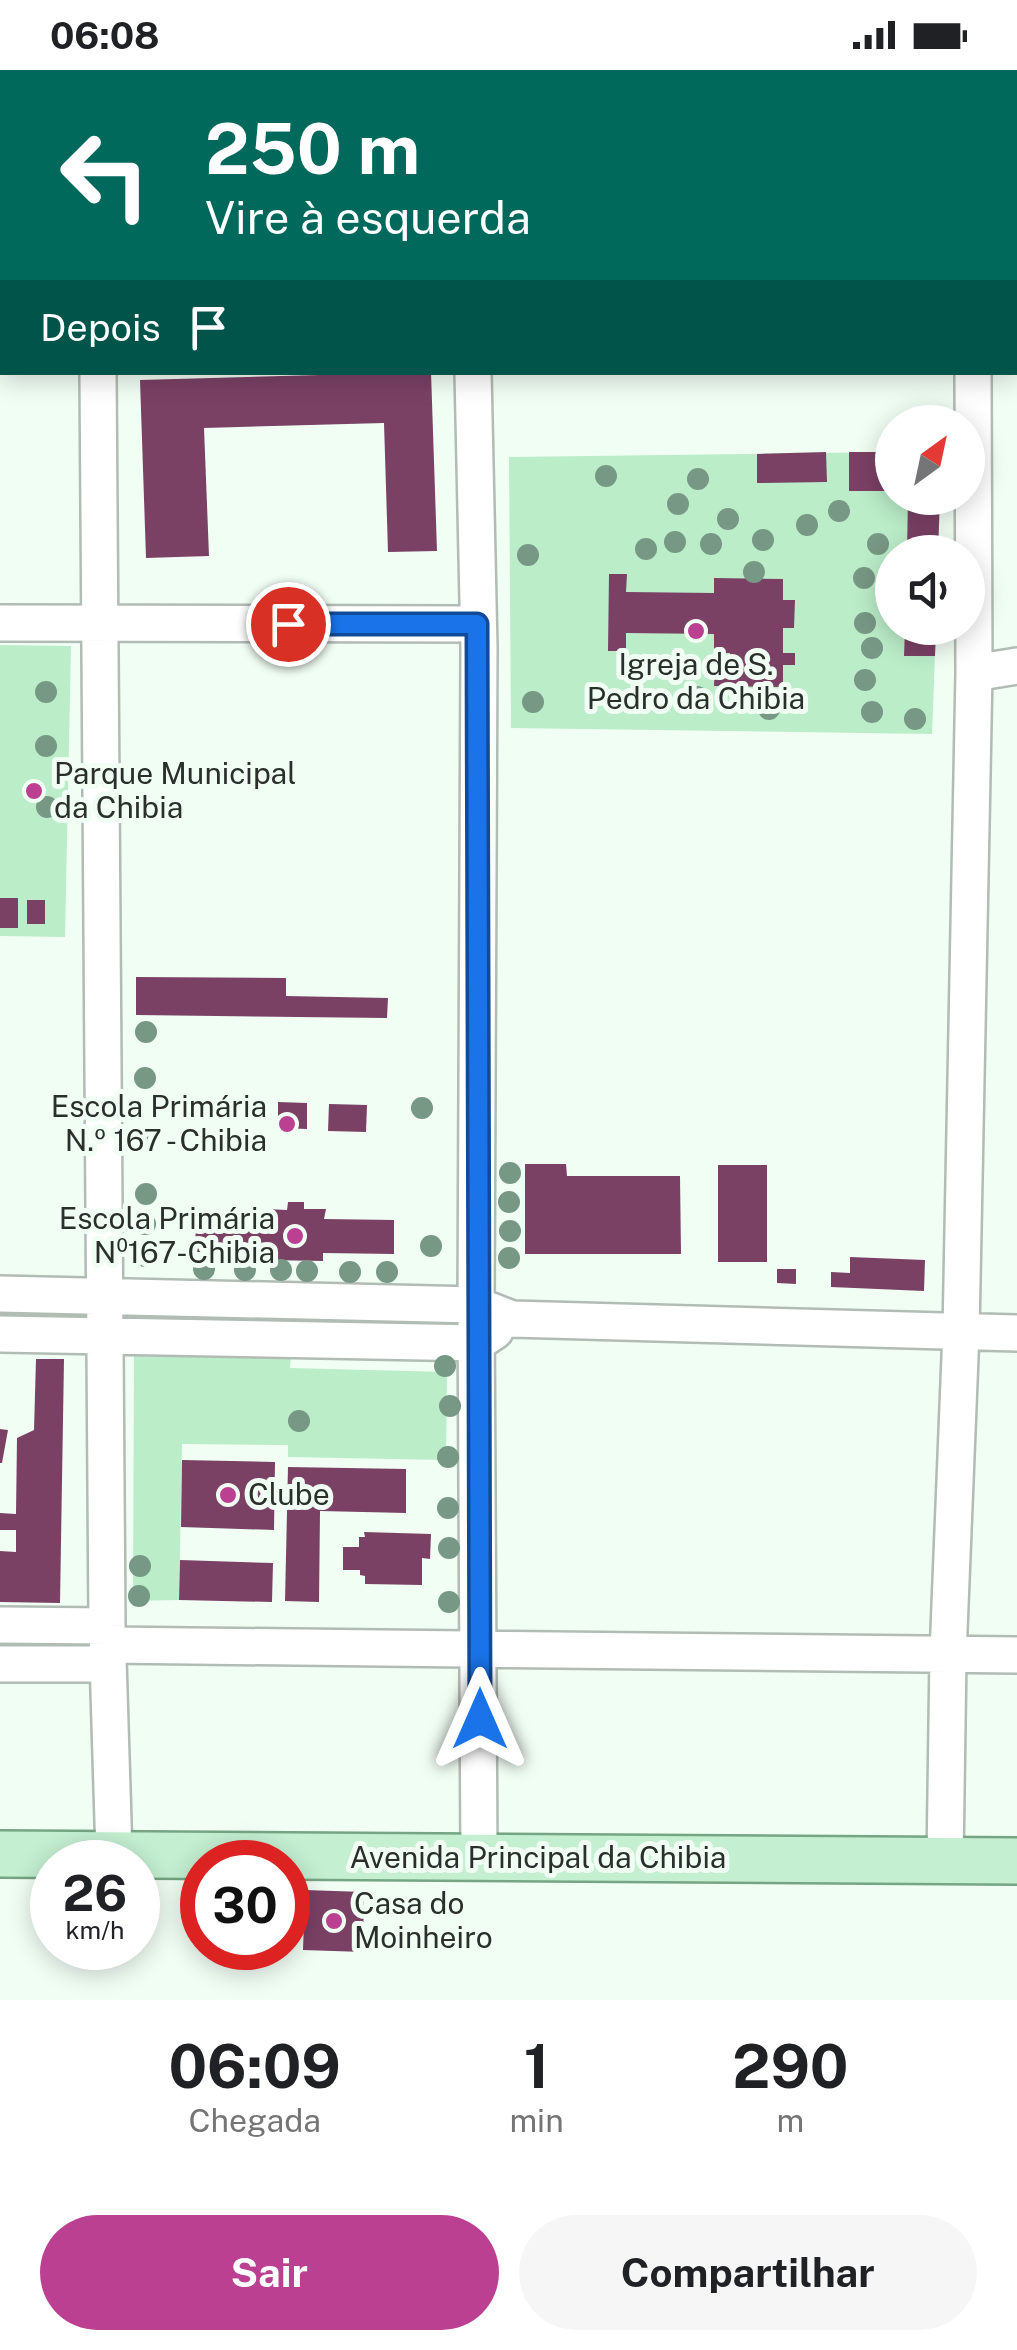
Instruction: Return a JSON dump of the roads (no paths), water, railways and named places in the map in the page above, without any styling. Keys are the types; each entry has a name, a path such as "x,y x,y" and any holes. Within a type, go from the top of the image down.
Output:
{"main road":[{"name":"Avenida Principal da Chibia","path":"0,1854 30,1854"},
{"name":"Avenida Principal da Chibia","path":"160,1855 1017,1861"}],"street":[{"path":"98,375 108,1645 114,1840"},
{"path":"473,375 479,1858"},
{"path":"945,1861 948,1655 961,1332 974,673 973,375"},
{"path":"0,623 477,624"},
{"path":"974,673 1017,666"},
{"path":"0,1294 476,1305 512,1319 1017,1333"},
{"path":"0,1334 477,1343 512,1319"},
{"path":"0,1625 108,1645 1017,1656"},
{"path":"0,1664 108,1645"}],"place":[{"name":"Igreja de S. Pedro da Chibia","path":"696,631"},
{"name":"Parque Municipal da Chibia","path":"34,791"},
{"name":"Escola Primária N.º 167 - Chibia","path":"287,1124"},
{"name":"Escola Primária N⁰167-Chibia","path":"295,1236"},
{"name":"Clube","path":"228,1495"},
{"name":"Casa do Moinheiro","path":"334,1921"}]}
